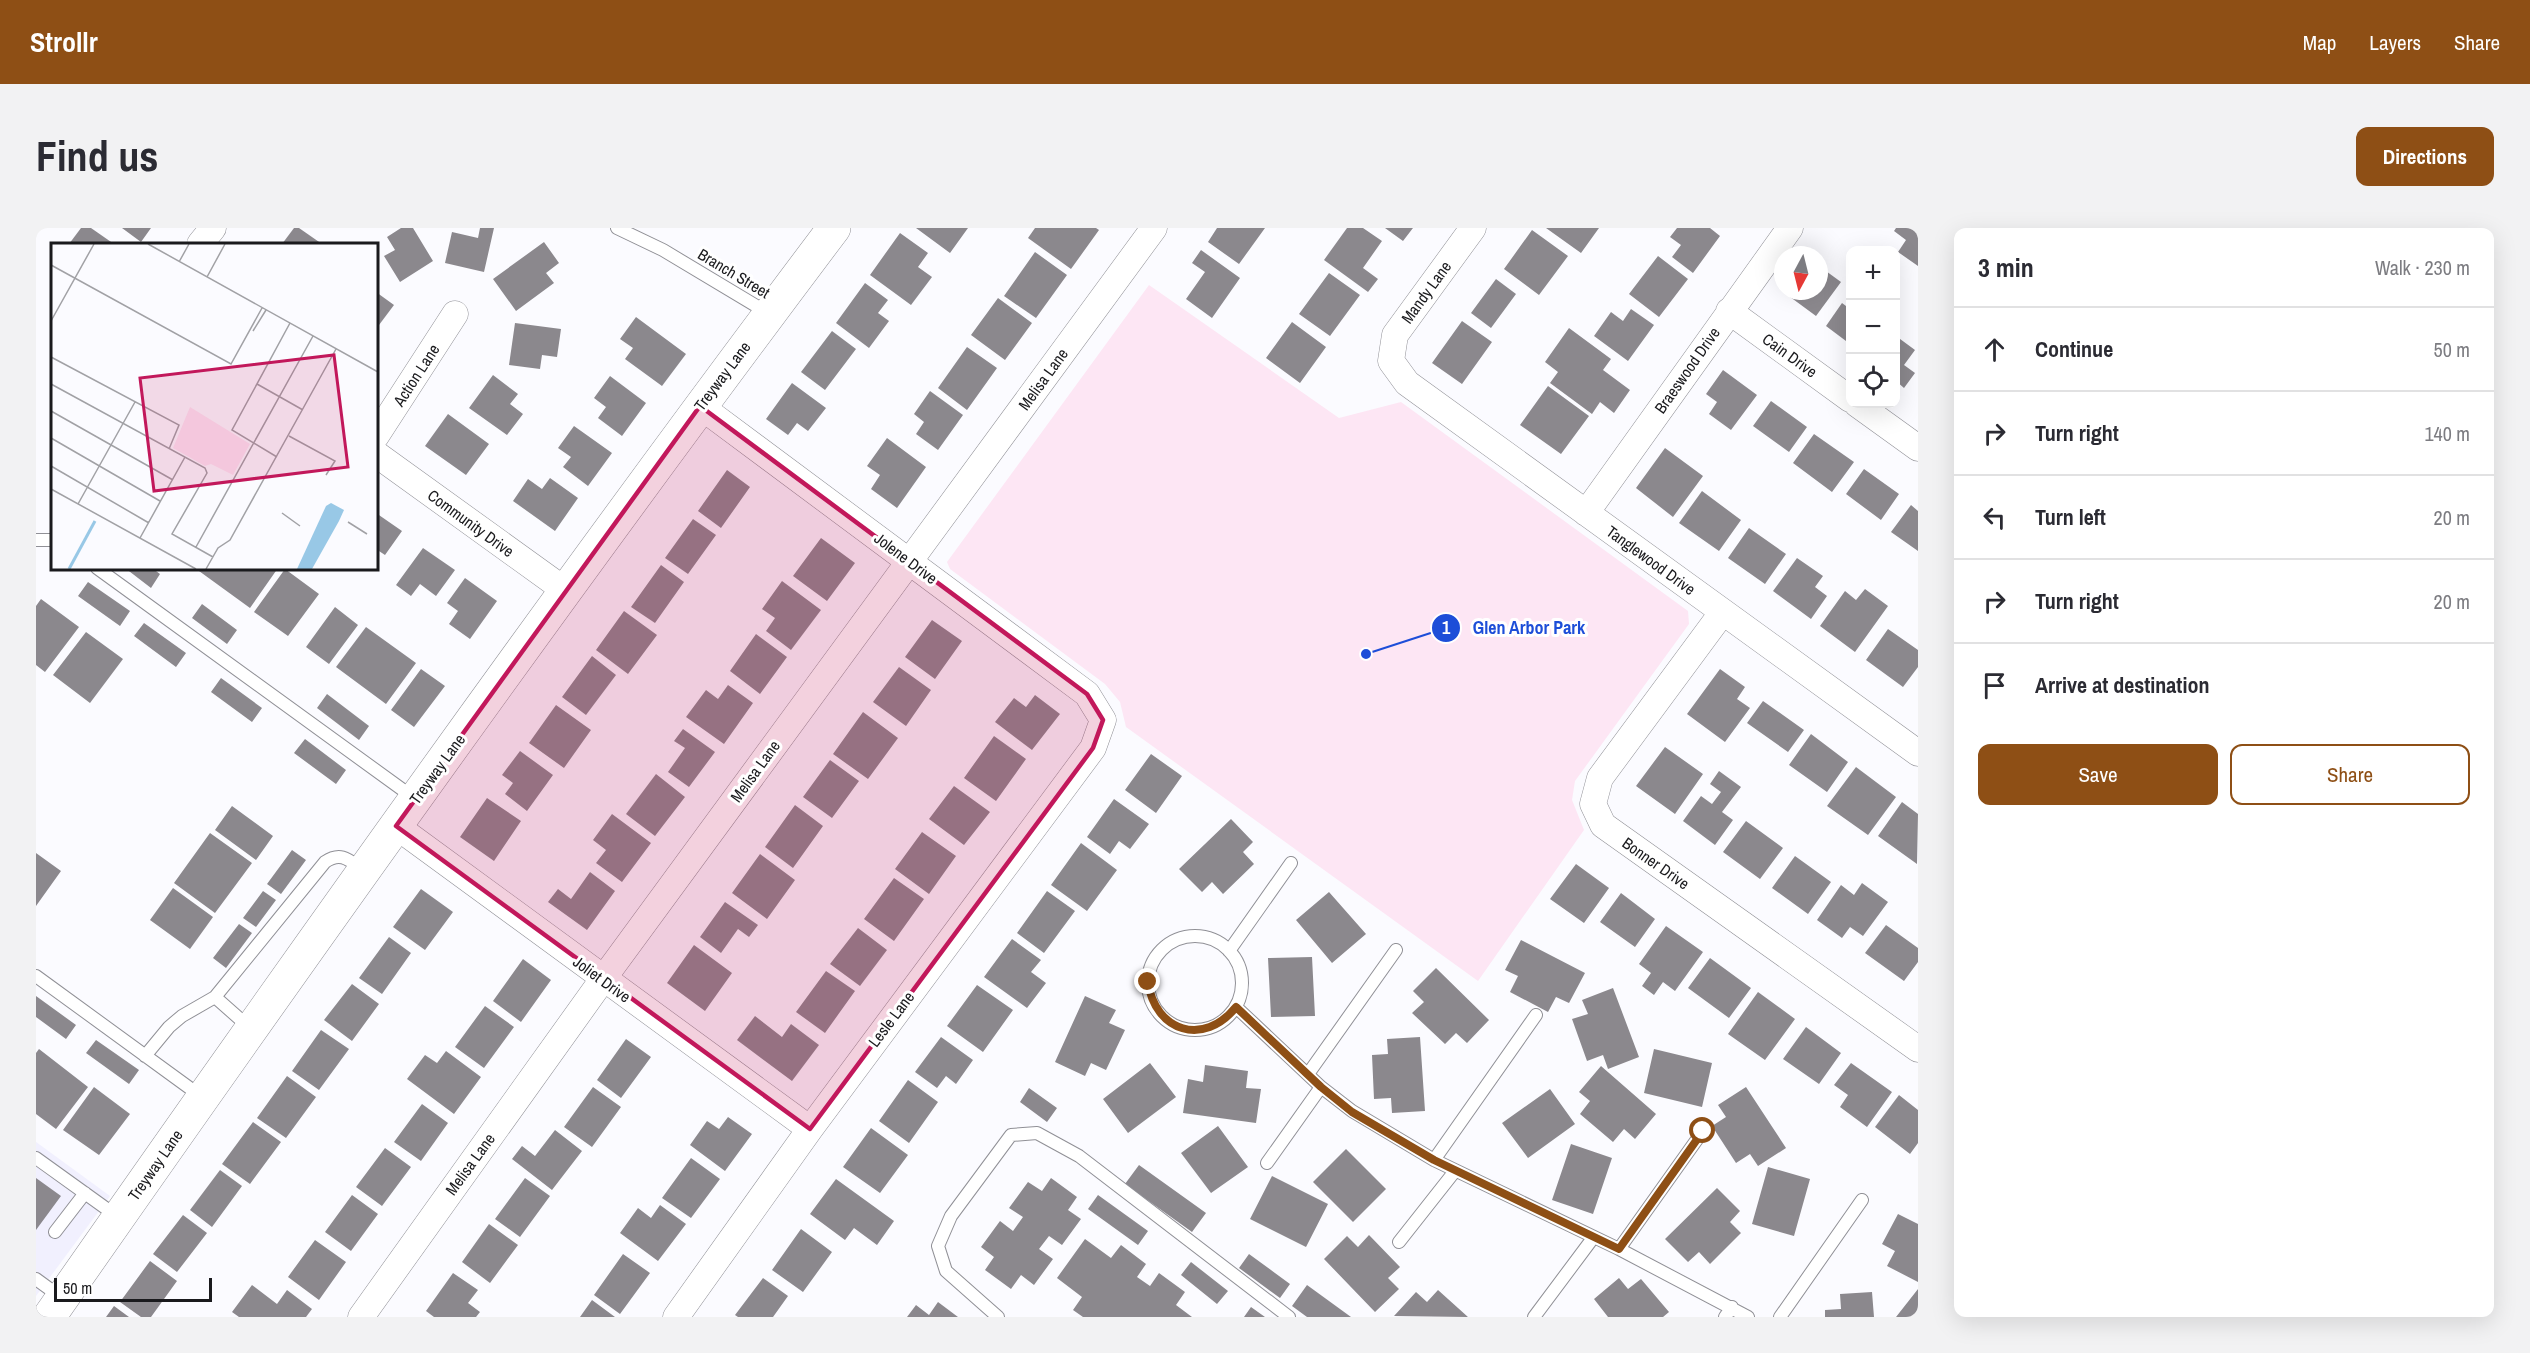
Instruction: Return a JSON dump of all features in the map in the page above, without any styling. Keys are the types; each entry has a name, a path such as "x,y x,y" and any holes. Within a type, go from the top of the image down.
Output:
{"street":[{"path":"201,243 213,228"},
{"name":"Treyway Lane","path":"55,1307 415,799 700,406 834,228"},
{"name":"Melisa Lane","path":"361,1317 603,979 1154,228"},
{"name":"Mandy Lane","path":"1391,361 1395,335 1473,228"},
{"name":"Braeswood Drive","path":"1586,513 1790,228"},
{"name":"Cain Drive","path":"1729,311 1846,395"},
{"name":"Action Lane","path":"378,433 455,314"},
{"name":"Tanglewood Drive","path":"1391,361 1407,383 1918,753"},
{"name":"Jolene Drive","path":"700,406 1087,694 1103,720"},
{"path":"1863,408 1918,448"},
{"name":"Community Drive","path":"378,455 566,591"},
{"name":"Bonner Drive","path":"1722,613 1600,778 1593,804 1603,825 1918,1049"},
{"name":"Lesle Lane","path":"676,1317 810,1129 1093,748 1103,720"},
{"name":"Joliet Drive","path":"396,826 810,1129"}],"lane":[{"name":"Branch Street","path":"619,228 663,250 770,314"},
{"path":"100,570 415,799"},
{"path":"145,1056 169,1027 182,1016 215,997 325,862 338,856 364,871"},
{"path":"1229,951 1291,862"},
{"path":"1192,936 1218,942 1229,951 1241,972 1242,984 1236,1007 1228,1017 1210,1028 1189,1030 1165,1019 1150,996 1148,982 1157,956 1178,940 1192,936"},
{"path":"1308,1074 1396,950"},
{"path":"36,976 202,1098"},
{"path":"215,997 251,1029"},
{"path":"1236,1007 1321,1087 1352,1112 1455,1171 1619,1249 1728,1312 1748,1317"},
{"path":"1434,1160 1536,1015"},
{"path":"1266,1162 1321,1087"},
{"path":"1619,1249 1703,1131"},
{"path":"998,1317 946,1271 938,1245 951,1216 1011,1135 1037,1133 1079,1156 1289,1317"},
{"path":"36,1158 118,1217"},
{"path":"1399,1242 1455,1171"},
{"path":"55,1232 85,1193"},
{"path":"1780,1317 1862,1200"},
{"path":"1534,1317 1593,1238"},
{"path":"36,1279 55,1307"}],"highlighted area":[{"path":"700,406 1087,694 1103,720 1093,748 810,1129 396,826"}],"shaded area":[{"path":"1149,285 1339,418 1401,402 1688,611 1689,624 1575,781 1572,800 1584,830 1478,981 1126,727 1120,702 1105,684 950,569 947,562"},
{"path":"36,1142 110,1196 36,1296"}],"building":[{"path":"81,228 91,228 113,243 70,243"},
{"path":"122,228 151,228 141,242"},
{"path":"294,228 299,228 321,243 283,243"},
{"path":"401,228 413,228 433,261 400,282 384,256 395,250 387,237"},
{"path":"480,228 494,228 484,272 445,263 452,232 478,238"},
{"path":"916,228 968,228 950,253"},
{"path":"1035,228 1096,228 1099,230 1071,269 1028,238"},
{"path":"1217,228 1265,228 1239,264 1208,242"},
{"path":"1347,228 1363,228 1382,241 1363,268 1378,279 1368,292 1324,260"},
{"path":"1385,228 1413,228 1403,241"},
{"path":"1546,228 1599,228 1581,253"},
{"path":"1677,228 1710,228 1720,236 1693,273 1672,257 1681,245 1670,237"},
{"path":"1896,228 1918,228 1918,266 1900,253 1906,240 1894,231"},
{"path":"1532,230 1568,256 1539,295 1504,269"},
{"path":"900,233 928,253 918,267 932,277 911,305 870,275"},
{"path":"544,242 559,263 546,273 554,283 516,311 493,279"},
{"path":"1201,250 1240,278 1212,318 1186,299 1205,272 1192,263"},
{"path":"1035,252 1067,275 1036,318 1004,296"},
{"path":"1658,256 1688,279 1659,317 1629,294"},
{"path":"1329,273 1360,295 1330,336 1299,314"},
{"path":"1828,273 1841,282 1828,300"},
{"path":"1496,279 1516,294 1491,328 1471,313"},
{"path":"865,283 888,300 878,313 889,321 869,348 836,323"},
{"path":"378,293 394,305 378,326"},
{"path":"998,298 1032,323 1005,360 971,335"},
{"path":"1794,300 1828,300 1816,316"},
{"path":"1842,303 1846,306 1846,341 1826,326"},
{"path":"1631,309 1654,325 1628,361 1594,336 1611,312 1623,321"},
{"path":"636,317 686,354 662,386 625,359 633,348 620,339"},
{"path":"1462,321 1492,342 1462,384 1432,363"},
{"path":"1292,322 1326,347 1300,383 1266,358"},
{"path":"515,323 561,329 557,357 542,355 540,369 509,365"},
{"path":"1569,328 1611,359 1603,370 1630,390 1614,413 1600,402 1592,414 1550,383 1558,372 1545,362"},
{"path":"832,331 856,349 825,390 801,372"},
{"path":"1900,339 1915,350 1904,365 1915,373 1904,388 1900,384"},
{"path":"967,347 997,368 967,410 938,388"},
{"path":"1723,370 1757,395 1731,430 1709,414 1717,402 1706,394"},
{"path":"493,375 518,394 510,404 523,414 507,435 469,408"},
{"path":"610,376 646,403 622,436 598,418 606,407 594,398"},
{"path":"792,383 826,408 808,431 797,423 788,435 766,419"},
{"path":"1548,386 1589,416 1561,454 1520,425"},
{"path":"930,391 963,415 938,450 916,434 924,422 914,414"},
{"path":"1771,401 1807,427 1789,452 1753,426"},
{"path":"448,414 489,444 466,475 425,446"},
{"path":"574,426 612,453 588,486 563,467 571,457 558,448"},
{"path":"1814,434 1854,462 1832,492 1793,463"},
{"path":"887,438 926,467 897,508 871,489 880,475 867,466"},
{"path":"1665,448 1703,476 1673,517 1636,488"},
{"path":"1864,469 1899,494 1881,520 1846,494"},
{"path":"727,470 750,487 721,528 698,511"},
{"path":"550,478 578,498 555,531 513,501 528,479 542,489"},
{"path":"1702,491 1741,520 1719,551 1679,523"},
{"path":"1911,505 1918,511 1918,551 1891,532"},
{"path":"378,514 402,531 385,555 378,550"},
{"path":"693,519 716,535 688,574 665,558"},
{"path":"1749,528 1786,554 1765,584 1728,558"},
{"path":"821,538 855,563 827,601 793,576"},
{"path":"423,548 455,570 436,596 420,584 411,596 396,585"},
{"path":"1797,558 1823,576 1815,587 1827,596 1811,619 1773,591"},
{"path":"661,565 684,582 655,623 631,607"},
{"path":"128,570 155,570 160,574 151,588"},
{"path":"200,570 277,570 250,608"},
{"path":"284,570 319,594 288,636 254,612"},
{"path":"465,578 497,601 470,639 449,624 458,611 447,603"},
{"path":"782,581 821,610 791,650 766,631 775,618 762,609"},
{"path":"88,582 130,611 120,626 78,596"},
{"path":"1865,589 1888,606 1855,652 1820,626 1845,591 1856,600"},
{"path":"41,599 79,627 45,672 36,665 36,606"},
{"path":"202,604 237,630 227,644 192,618"},
{"path":"335,607 358,625 329,664 306,647"},
{"path":"624,611 657,635 628,674 596,650"},
{"path":"932,620 962,641 935,679 905,657"},
{"path":"144,623 186,653 176,667 134,636"},
{"path":"366,627 416,663 386,704 336,667"},
{"path":"1888,629 1918,650 1918,667 1903,687 1866,660"},
{"path":"86,632 123,659 90,703 53,675"},
{"path":"756,634 787,657 760,694 730,671"},
{"path":"592,656 616,675 586,715 562,697"},
{"path":"899,667 931,690 906,726 873,702"},
{"path":"421,669 445,686 414,727 391,710"},
{"path":"1720,669 1745,687 1737,699 1750,708 1725,742 1687,714"},
{"path":"221,678 262,708 252,722 211,692"},
{"path":"728,685 753,703 724,744 686,717 706,690 718,699"},
{"path":"327,694 369,726 359,740 317,708"},
{"path":"1035,695 1060,714 1032,750 995,722 1014,698 1026,707"},
{"path":"1763,701 1804,730 1788,752 1747,723"},
{"path":"556,705 591,730 564,768 529,743"},
{"path":"863,712 898,738 868,779 833,754"},
{"path":"683,729 715,752 689,787 668,772 685,748 674,741"},
{"path":"1811,734 1848,762 1827,792 1789,765"},
{"path":"994,736 1026,759 996,801 964,778"},
{"path":"305,739 346,770 336,784 294,753"},
{"path":"1665,747 1703,774 1675,814 1636,786"},
{"path":"520,751 553,775 527,811 505,794 513,783 502,775"},
{"path":"1151,754 1182,776 1156,813 1125,790"},
{"path":"830,760 859,781 832,818 803,797"},
{"path":"1856,767 1896,797 1868,835 1827,806"},
{"path":"1719,771 1741,787 1722,812 1733,820 1715,845 1683,821 1701,796 1712,804 1721,792 1710,784"},
{"path":"656,774 685,797 655,836 626,814"},
{"path":"954,786 990,812 964,845 929,819"},
{"path":"487,798 521,821 494,861 460,837"},
{"path":"1114,799 1149,824 1130,849 1119,841 1110,854 1087,837"},
{"path":"1902,802 1918,814 1917,864 1878,836"},
{"path":"795,805 823,826 793,868 765,847"},
{"path":"232,806 273,836 256,860 215,830"},
{"path":"612,814 651,843 622,882 596,863 606,850 593,840"},
{"path":"1231,819 1253,842 1243,852 1254,864 1223,894 1212,882 1202,892 1179,869"},
{"path":"1746,821 1783,848 1760,879 1723,852"},
{"path":"922,832 956,856 929,894 895,869"},
{"path":"210,833 252,863 215,913 174,883"},
{"path":"1081,843 1117,870 1087,911 1051,885"},
{"path":"292,850 306,860 281,894 267,884"},
{"path":"36,853 61,871 36,906"},
{"path":"760,854 795,880 767,919 732,893"},
{"path":"1795,856 1831,882 1808,914 1772,888"},
{"path":"1576,864 1609,888 1584,923 1550,899"},
{"path":"590,872 615,891 587,930 548,902 558,889 571,899"},
{"path":"894,878 924,899 894,941 864,919"},
{"path":"1862,883 1888,902 1863,936 1850,927 1842,938 1817,920 1841,885 1854,895"},
{"path":"173,888 213,917 190,949 150,920"},
{"path":"421,889 453,912 425,950 393,927"},
{"path":"263,891 276,900 256,927 243,918"},
{"path":"1047,891 1075,911 1044,953 1017,933"},
{"path":"1329,892 1366,934 1332,963 1296,920"},
{"path":"1621,893 1655,919 1635,947 1600,922"},
{"path":"725,902 758,925 749,937 738,929 721,953 700,937"},
{"path":"239,924 252,933 226,968 213,958"},
{"path":"1886,925 1918,948 1918,962 1904,981 1865,953"},
{"path":"1666,926 1703,952 1675,991 1663,982 1654,995 1642,986 1651,973 1639,964"},
{"path":"858,928 887,950 860,986 830,964"},
{"path":"389,937 411,953 382,994 359,978"},
{"path":"1012,939 1041,960 1031,972 1046,983 1027,1008 984,977"},
{"path":"1521,940 1585,973 1569,1003 1556,997 1548,1012 1510,992 1518,976 1505,970"},
{"path":"694,945 732,973 705,1011 667,983"},
{"path":"1312,957 1315,1016 1271,1017 1268,958"},
{"path":"1710,958 1751,988 1729,1018 1688,988"},
{"path":"523,959 551,980 521,1022 493,1001"},
{"path":"1436,968 1489,1020 1467,1043 1456,1033 1445,1044 1412,1013 1424,1002 1413,991"},
{"path":"826,971 855,991 825,1033 796,1012"},
{"path":"352,984 379,1004 352,1041 324,1020"},
{"path":"977,985 1013,1010 983,1052 947,1026"},
{"path":"1613,988 1639,1057 1608,1069 1603,1055 1587,1061 1572,1019 1588,1014 1582,1000"},
{"path":"1758,992 1795,1019 1765,1060 1728,1034"},
{"path":"36,996 76,1025 66,1039 36,1017"},
{"path":"1085,996 1116,1010 1109,1023 1125,1030 1106,1070 1091,1063 1085,1076 1055,1062"},
{"path":"485,1006 514,1027 484,1068 455,1047"},
{"path":"755,1016 782,1037 791,1024 819,1045 792,1081 737,1040"},
{"path":"1806,1027 1841,1053 1819,1084 1783,1059"},
{"path":"321,1030 349,1049 319,1090 292,1071"},
{"path":"941,1037 973,1060 956,1084 946,1076 937,1088 915,1072"},
{"path":"1420,1037 1425,1111 1392,1113 1391,1098 1374,1099 1372,1055 1388,1054 1387,1039"},
{"path":"626,1039 651,1057 621,1098 597,1080"},
{"path":"96,1040 139,1070 129,1084 86,1053"},
{"path":"39,1049 88,1087 56,1129 36,1114 36,1053"},
{"path":"1654,1049 1712,1063 1702,1107 1644,1093"},
{"path":"446,1051 481,1077 454,1114 407,1079 425,1055 437,1063"},
{"path":"1150,1063 1176,1097 1128,1133 1103,1099"},
{"path":"1851,1063 1892,1092 1867,1127 1840,1107 1848,1095 1834,1085"},
{"path":"1205,1065 1248,1071 1246,1088 1261,1089 1256,1123 1183,1113 1188,1079 1203,1082"},
{"path":"1601,1066 1656,1114 1635,1139 1624,1129 1613,1142 1580,1114 1590,1101 1579,1092"},
{"path":"287,1076 316,1097 286,1138 257,1118"},
{"path":"908,1080 938,1102 909,1143 879,1121"},
{"path":"94,1087 130,1114 99,1155 63,1130"},
{"path":"593,1087 621,1107 592,1147 564,1127"},
{"path":"1746,1087 1786,1148 1758,1166 1750,1154 1736,1163 1712,1126 1726,1117 1718,1105"},
{"path":"1029,1088 1057,1108 1047,1122 1020,1102"},
{"path":"1550,1089 1575,1124 1528,1158 1502,1123"},
{"path":"1899,1095 1918,1110 1918,1143 1910,1154 1875,1127"},
{"path":"422,1104 448,1123 421,1161 394,1142"},
{"path":"728,1117 752,1134 725,1171 690,1145 707,1121 719,1129"},
{"path":"253,1122 281,1142 250,1184 222,1164"},
{"path":"1218,1126 1248,1167 1211,1193 1181,1153"},
{"path":"871,1128 908,1155 880,1193 843,1167"},
{"path":"555,1130 582,1151 552,1190 512,1159 522,1146 535,1156"},
{"path":"1571,1144 1612,1158 1593,1214 1552,1200"},
{"path":"385,1148 411,1167 382,1206 356,1187"},
{"path":"1346,1149 1386,1189 1353,1222 1313,1182"},
{"path":"691,1158 720,1179 691,1218 662,1198"},
{"path":"1139,1165 1206,1213 1192,1232 1125,1184"},
{"path":"1768,1167 1810,1179 1794,1236 1752,1224"},
{"path":"220,1170 242,1186 212,1227 190,1210"},
{"path":"1272,1176 1328,1204 1306,1247 1250,1219"},
{"path":"36,1178 61,1196 36,1230"},
{"path":"525,1178 550,1196 520,1237 495,1219"},
{"path":"1051,1178 1077,1197 1068,1210 1081,1219 1062,1245 1049,1236 1039,1249 1053,1259 1034,1285 1021,1275 1011,1289 985,1270 994,1257 981,1247 1000,1221 1013,1231 1023,1217 1009,1208 1028,1182 1042,1191"},
{"path":"836,1179 894,1221 877,1245 854,1228 845,1240 810,1214"},
{"path":"1717,1188 1740,1211 1730,1222 1741,1233 1710,1264 1699,1252 1688,1262 1665,1239"},
{"path":"352,1195 378,1214 351,1251 325,1232"},
{"path":"1098,1195 1148,1231 1138,1245 1088,1209"},
{"path":"660,1205 686,1224 658,1261 620,1233 638,1208 651,1218"},
{"path":"1898,1214 1918,1224 1918,1282 1887,1266 1895,1251 1882,1244"},
{"path":"183,1215 207,1233 177,1272 153,1254"},
{"path":"489,1224 518,1245 490,1283 462,1262"},
{"path":"801,1229 832,1252 803,1292 772,1270"},
{"path":"1369,1235 1400,1267 1388,1278 1399,1289 1375,1312 1324,1259 1347,1236 1358,1247"},
{"path":"1085,1239 1111,1258 1121,1245 1146,1264 1137,1277 1150,1286 1159,1273 1185,1292 1176,1305 1192,1317 1083,1317 1073,1310 1082,1297 1057,1278"},
{"path":"315,1240 346,1262 319,1300 288,1277"},
{"path":"623,1254 650,1273 620,1314 594,1295"},
{"path":"1249,1254 1290,1284 1280,1298 1239,1268"},
{"path":"150,1261 177,1281 151,1317 141,1317 120,1302"},
{"path":"1191,1262 1228,1291 1217,1304 1181,1275"},
{"path":"453,1273 478,1290 468,1303 480,1312 476,1317 434,1317 426,1311"},
{"path":"763,1278 788,1296 773,1317 738,1317 735,1315"},
{"path":"1619,1278 1628,1289 1641,1279 1669,1312 1663,1317 1608,1317 1594,1299"},
{"path":"252,1285 277,1304 287,1290 312,1309 306,1317 239,1317 232,1312"},
{"path":"1307,1285 1351,1317 1307,1317 1292,1306"},
{"path":"1918,1289 1918,1317 1896,1317"},
{"path":"1438,1290 1468,1317 1394,1316 1416,1292 1427,1302"},
{"path":"1872,1292 1874,1317 1825,1317 1825,1310 1841,1309 1840,1294"},
{"path":"592,1300 615,1317 580,1317"},
{"path":"938,1302 958,1317 907,1317 916,1305 929,1315"},
{"path":"114,1306 129,1317 106,1317"},
{"path":"1251,1307 1265,1317 1244,1317"}],"place":[{"name":"Glen Arbor Park","path":"1366,654"}],"route":[{"path":"1148,982 1150,996 1156,1008 1165,1019 1176,1026 1189,1030 1203,1030 1228,1017 1236,1007 1321,1087 1352,1112 1434,1160 1619,1249 1703,1131"}]}
